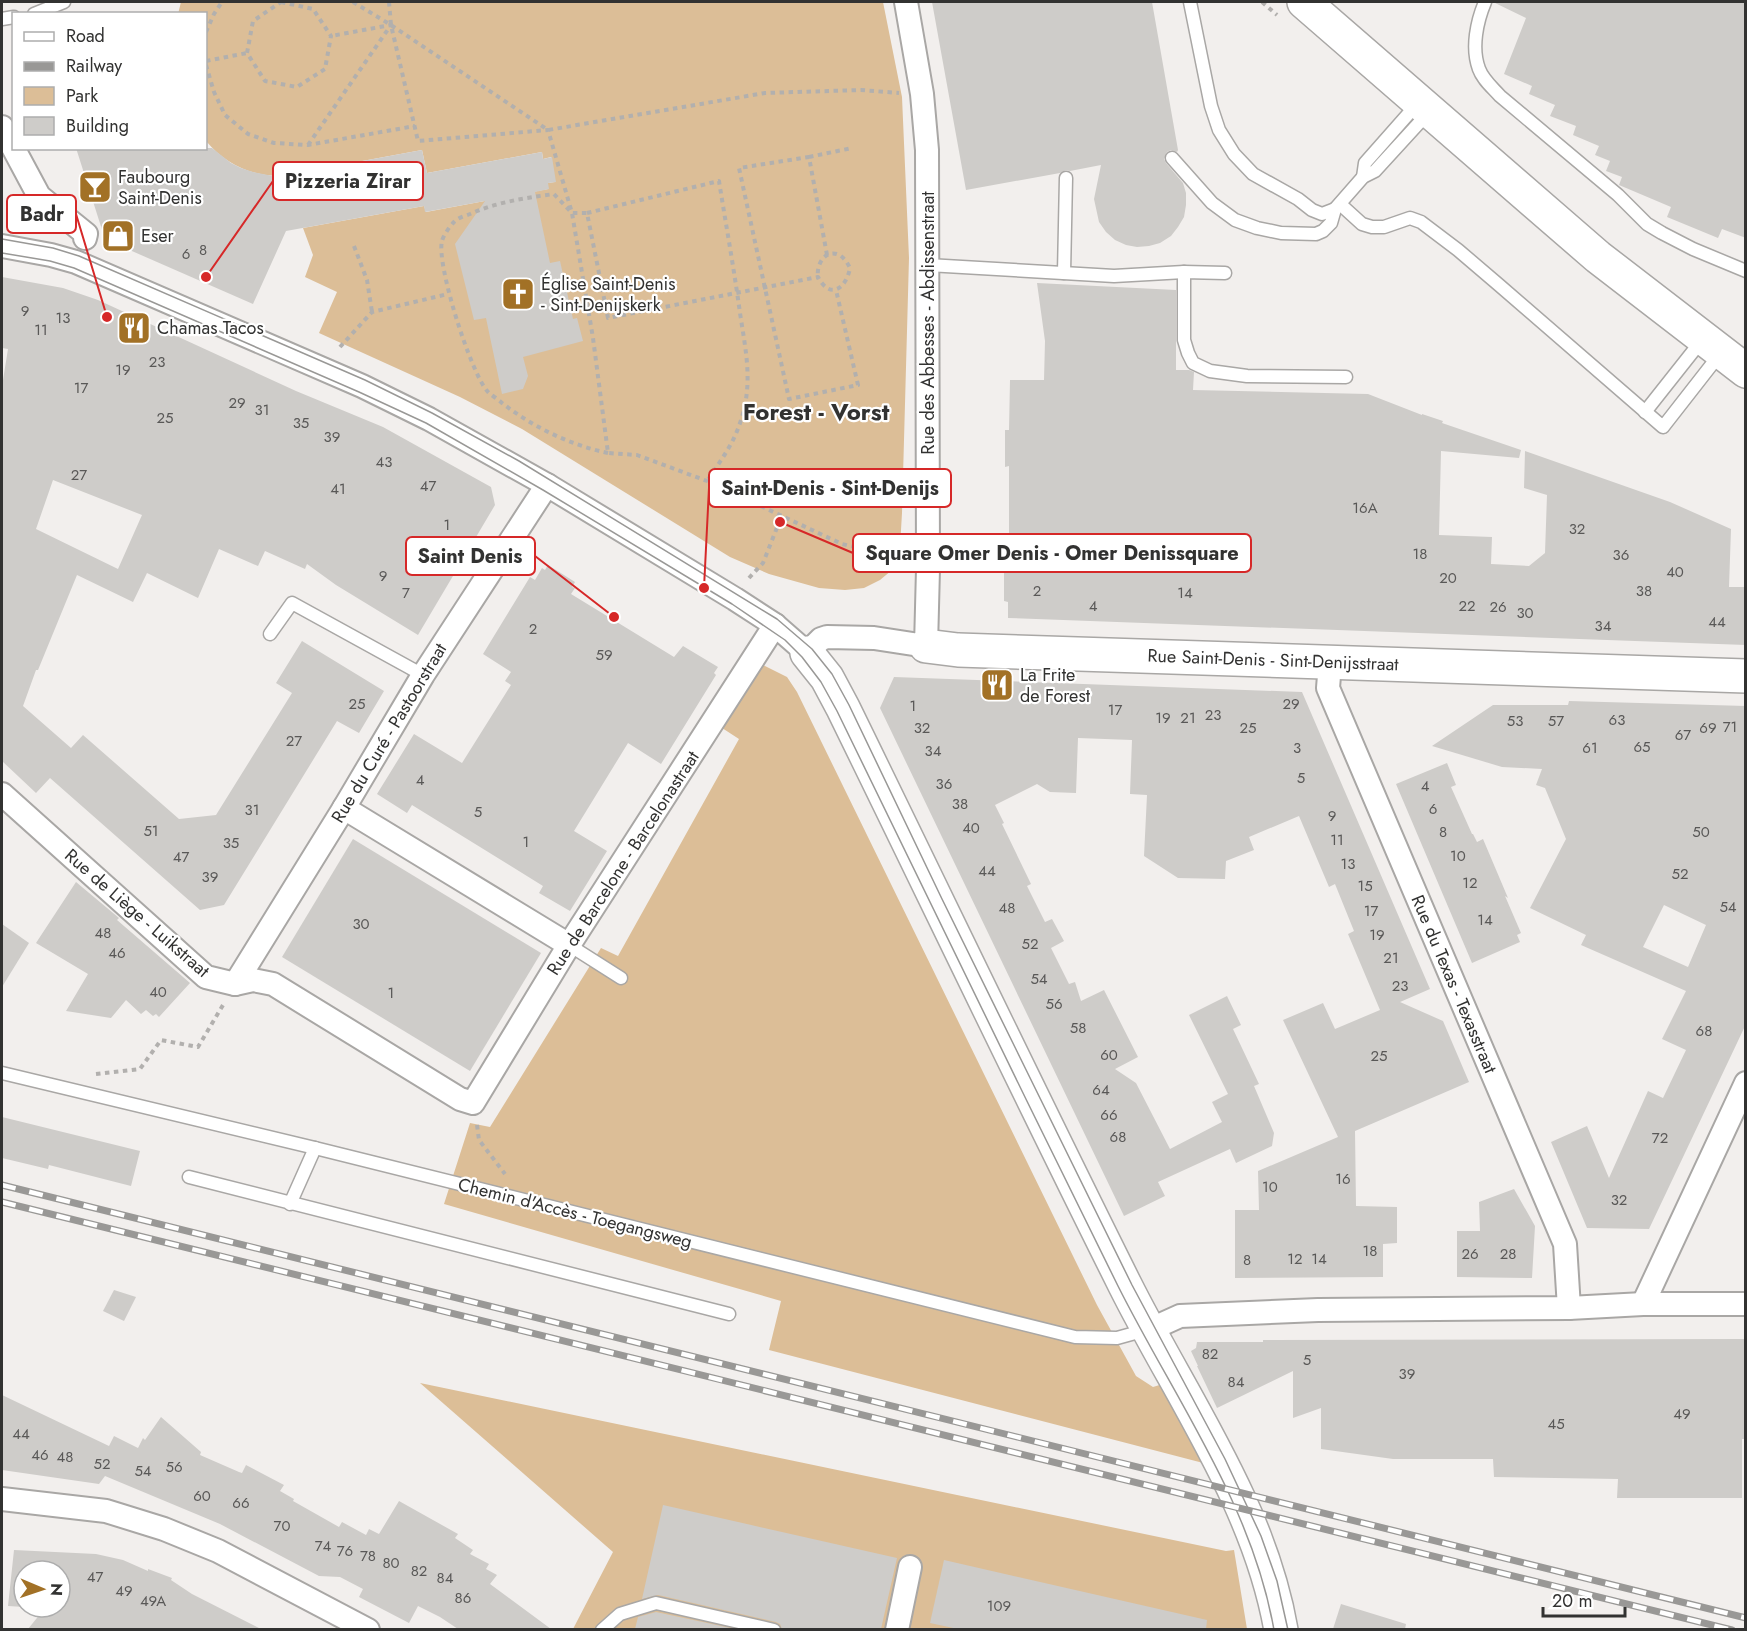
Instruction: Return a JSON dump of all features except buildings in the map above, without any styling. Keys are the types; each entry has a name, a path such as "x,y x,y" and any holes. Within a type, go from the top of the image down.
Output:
{"street":[{"name":"Rue des Abbesses - Abdissenstraat","path":"906,2 921,94 927,150 928,557 926,646"},
{"path":"1304,2 1598,257 1723,354"},
{"path":"14,150 39,196 91,238"},
{"path":"2,246 76,262 362,386 429,419 547,485 775,625 807,653 827,678 843,708 1121,1276 1248,1518 1270,1580 1281,1629"},
{"name":"Rue du Curé - Pastoorstraat","path":"235,984 423,675 547,485"},
{"name":"Rue de Barcelone - Barcelonastraat","path":"473,1103 569,945 775,625"},
{"name":"Rue Saint-Denis - Sint-Denijsstraat","path":"807,653 820,639 827,637 874,638 958,650 1746,676"},
{"name":"Rue du Texas - Texasstraat","path":"1330,663 1328,688 1565,1244 1569,1308"},
{"name":"Rue de Liège - Luikstraat","path":"2,794 206,977 235,984 253,980 273,984 460,1099 473,1103"},
{"path":"344,808 569,945"},
{"path":"1643,1304 1746,1083"},
{"path":"1149,1330 1180,1316 1318,1310 1746,1304"},
{"path":"2,1499 106,1511 164,1529 218,1551 368,1629"},
{"path":"897,1629 910,1567"}],"lane":[{"path":"39,12 64,2"},
{"path":"1190,2 1211,106 1219,130 1234,154 1253,174 1298,199 1312,210 1322,214 1338,206"},
{"path":"1485,2 1478,23 1476,54 1485,80 1500,96 1617,195 1647,224 1693,249 1746,272"},
{"path":"1172,158 1212,203 1235,220 1281,233 1316,234 1331,223 1338,206 1363,177 1375,171 1424,106"},
{"path":"1064,273 1066,178"},
{"path":"1338,206 1362,224 1372,227 1384,227 1410,218 1421,222 1508,292 1662,428 1723,354"},
{"path":"928,265 1114,276 1184,272 1225,273"},
{"path":"1184,272 1184,340 1193,363 1210,371 1247,376 1346,377"},
{"path":"1645,412 1723,354"},
{"path":"270,633 292,603 423,675"},
{"path":"569,945 621,978"},
{"name":"Chemin d'Accès - Toegangsweg","path":"2,1073 315,1148 1074,1337 1117,1338 1149,1330"},
{"path":"290,1204 315,1148"},
{"path":"189,1177 729,1314"},
{"path":"602,1629 620,1614 656,1603 774,1629"}],"path":[{"path":"207,30 222,2"},
{"path":"281,2 313,9 331,36 325,69 297,87 265,81 247,53 253,21 281,2"},
{"path":"353,2 392,25 548,130 572,213 593,338 608,453"},
{"path":"389,2 418,141 548,130 765,93 861,90 921,94"},
{"path":"331,36 392,25"},
{"path":"308,145 392,25"},
{"path":"207,63 247,53"},
{"path":"207,67 214,92 225,115 249,134 274,143 308,145 415,126"},
{"path":"836,290 858,386 789,399 739,168 852,148"},
{"path":"809,157 827,255"},
{"path":"707,481 728,450 740,424 747,396 749,372 719,181 587,213 572,213 554,194 488,206 455,220 442,241 443,268 448,294 470,359 487,391 518,415 588,449 637,455 707,481 842,544 868,550 912,547"},
{"path":"587,213 608,318 818,277"},
{"path":"354,246 367,280 372,312"},
{"path":"835,254 843,257 850,268 848,279 836,290 822,285 818,277 817,268 827,255 835,254"},
{"path":"340,346 372,312 448,294"},
{"path":"747,581 763,563 782,515"},
{"path":"85,1076 140,1069 162,1040 198,1047 235,984"},
{"path":"473,1103 479,1140 505,1175"}],"green space":[{"path":"181,2 883,2 902,97 909,258 902,513 900,547 892,570 880,580 864,588 845,590 819,588 769,574 730,557 522,429 460,397 319,333 337,292 305,277 313,255 303,228 424,206 426,212 548,189 548,183 555,182 551,157 543,159 542,152 427,173 422,150 281,176 249,171 230,162 207,142 207,12 178,12"},
{"path":"761,664 787,677 797,692 1097,1305 1136,1376 1153,1387 1166,1383 1207,1464 769,1350 781,1301 444,1204 470,1123 490,1127 601,948 618,956 739,739 719,726"},
{"path":"420,1383 1226,1551 1234,1550 1247,1629 573,1629 613,1552"}],"tram line":[{"path":"2,239 53,248 79,256 365,380 432,413 519,461 777,619 812,649 832,674 849,705 1132,1285 1225,1459 1261,1536 1277,1581 1288,1630"},
{"path":"2,253 50,261 74,268 426,423 543,490 732,604 785,640 802,657 821,682 837,711 1118,1286 1230,1495 1263,1584 1274,1630"}],"railway":[{"path":"2,1185 1746,1618"},
{"path":"2,1202 1732,1630"}],"place":[{"name":"Faubourg Saint-Denis","path":"95,187"},
{"name":"Eser","path":"118,236"},
{"name":"Pizzeria Zirar","path":"206,277"},
{"name":"Église Saint-Denis - Sint-Denijskerk","path":"518,294"},
{"name":"Badr","path":"107,317"},
{"name":"Chamas Tacos","path":"134,328"},
{"name":"Square Omer Denis - Omer Denissquare","path":"780,522"},
{"name":"Saint-Denis - Sint-Denijs","path":"704,588"},
{"name":"Saint Denis","path":"614,617"},
{"name":"La Frite de Forest","path":"997,685"}],"district":[{"name":"Forest - Vorst","path":"816,412"}]}
